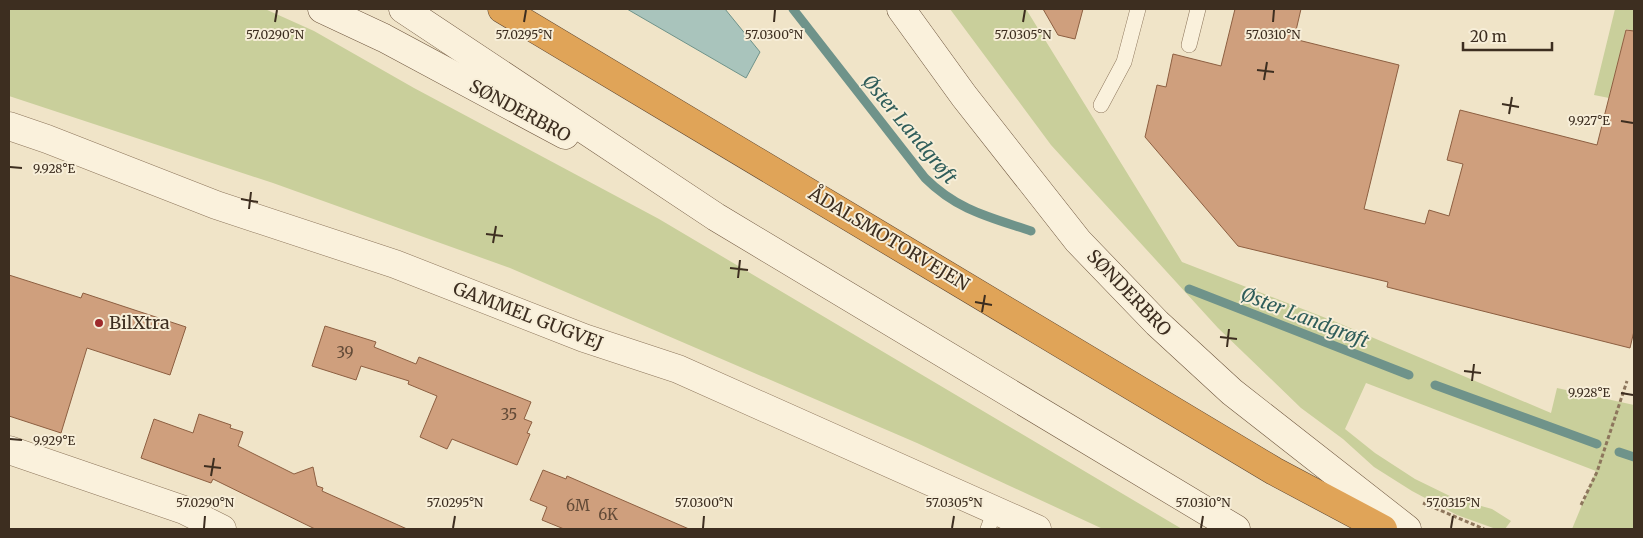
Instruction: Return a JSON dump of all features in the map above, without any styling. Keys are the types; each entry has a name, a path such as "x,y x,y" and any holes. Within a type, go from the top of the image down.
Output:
{"highway":[{"name":"ÅDALSMOTORVEJEN","path":"502,9 1274,471 1383,529"}],"street":[{"name":"SØNDERBRO","path":"322,9 384,38 716,217 1236,529"},
{"name":"SØNDERBRO","path":"403,9 716,217"},
{"name":"SØNDERBRO","path":"901,9 964,96 1078,241 1158,323 1232,392 1407,529"},
{"name":"GAMMEL GUGVEJ","path":"9,126 216,205 395,264 584,338 678,369 992,520 1037,529"},
{"path":"9,450 178,520 222,529"}],"lane":[{"path":"1101,105 1124,62 1138,9"},
{"path":"1189,45 1198,9"}],"path":[{"path":"1581,505 1597,472 1627,381"},
{"path":"1417,500 1484,529"}],"green space":[{"path":"9,9 265,9 314,31 414,88 659,219 1182,529 1103,529 917,443 510,268 273,183 9,96"},
{"path":"950,9 1026,9 1182,262 1336,322 1551,413 1557,388 1634,405 1634,529 1572,529 1596,471 1366,383 1345,429 1375,453 1415,479 1456,499 1492,509 1511,521 1505,529 1496,529 1457,515 1412,491 1374,467 1343,439 1301,408 1218,328 1051,145"},
{"path":"1615,9 1634,9 1634,31 1626,29 1609,98 1594,95"}],"water":[{"path":"627,9 725,9 760,52 746,78"}],"building":[{"path":"1043,9 1083,9 1075,39 1058,35"},
{"path":"1235,9 1301,9 1294,39 1399,65 1364,209 1425,224 1429,210 1449,216 1463,164 1447,160 1460,110 1597,145 1626,30 1634,31 1634,331 1630,348 1387,287 1388,282 1238,246 1145,137 1157,85 1166,87 1173,54 1221,66"},
{"path":"9,275 81,298 83,293 186,327 170,375 87,348 61,433 9,416"},
{"path":"325,326 376,342 374,347 416,364 419,357 531,402 524,419 532,422 527,433 530,434 517,465 452,439 447,449 420,437 437,396 408,384 409,381 361,366 356,380 312,366"},
{"path":"199,414 231,425 230,428 243,432 238,446 294,474 313,467 317,486 323,488 322,491 407,529 315,529 213,479 211,483 141,458 154,419 193,433"},
{"path":"543,470 566,479 567,476 689,529 564,529 542,520 547,507 530,500"}],"waterway":[{"name":"Øster Landgrøft","path":"793,9 925,178 949,198 962,205 987,217 1031,231"},
{"name":"Øster Landgrøft","path":"1189,289 1409,375"},
{"name":"Øster Landgrøft","path":"1435,385 1597,444"},
{"name":"Øster Landgrøft","path":"1619,452 1634,457"}],"place":[{"name":"BilXtra","path":"99,323"}]}
